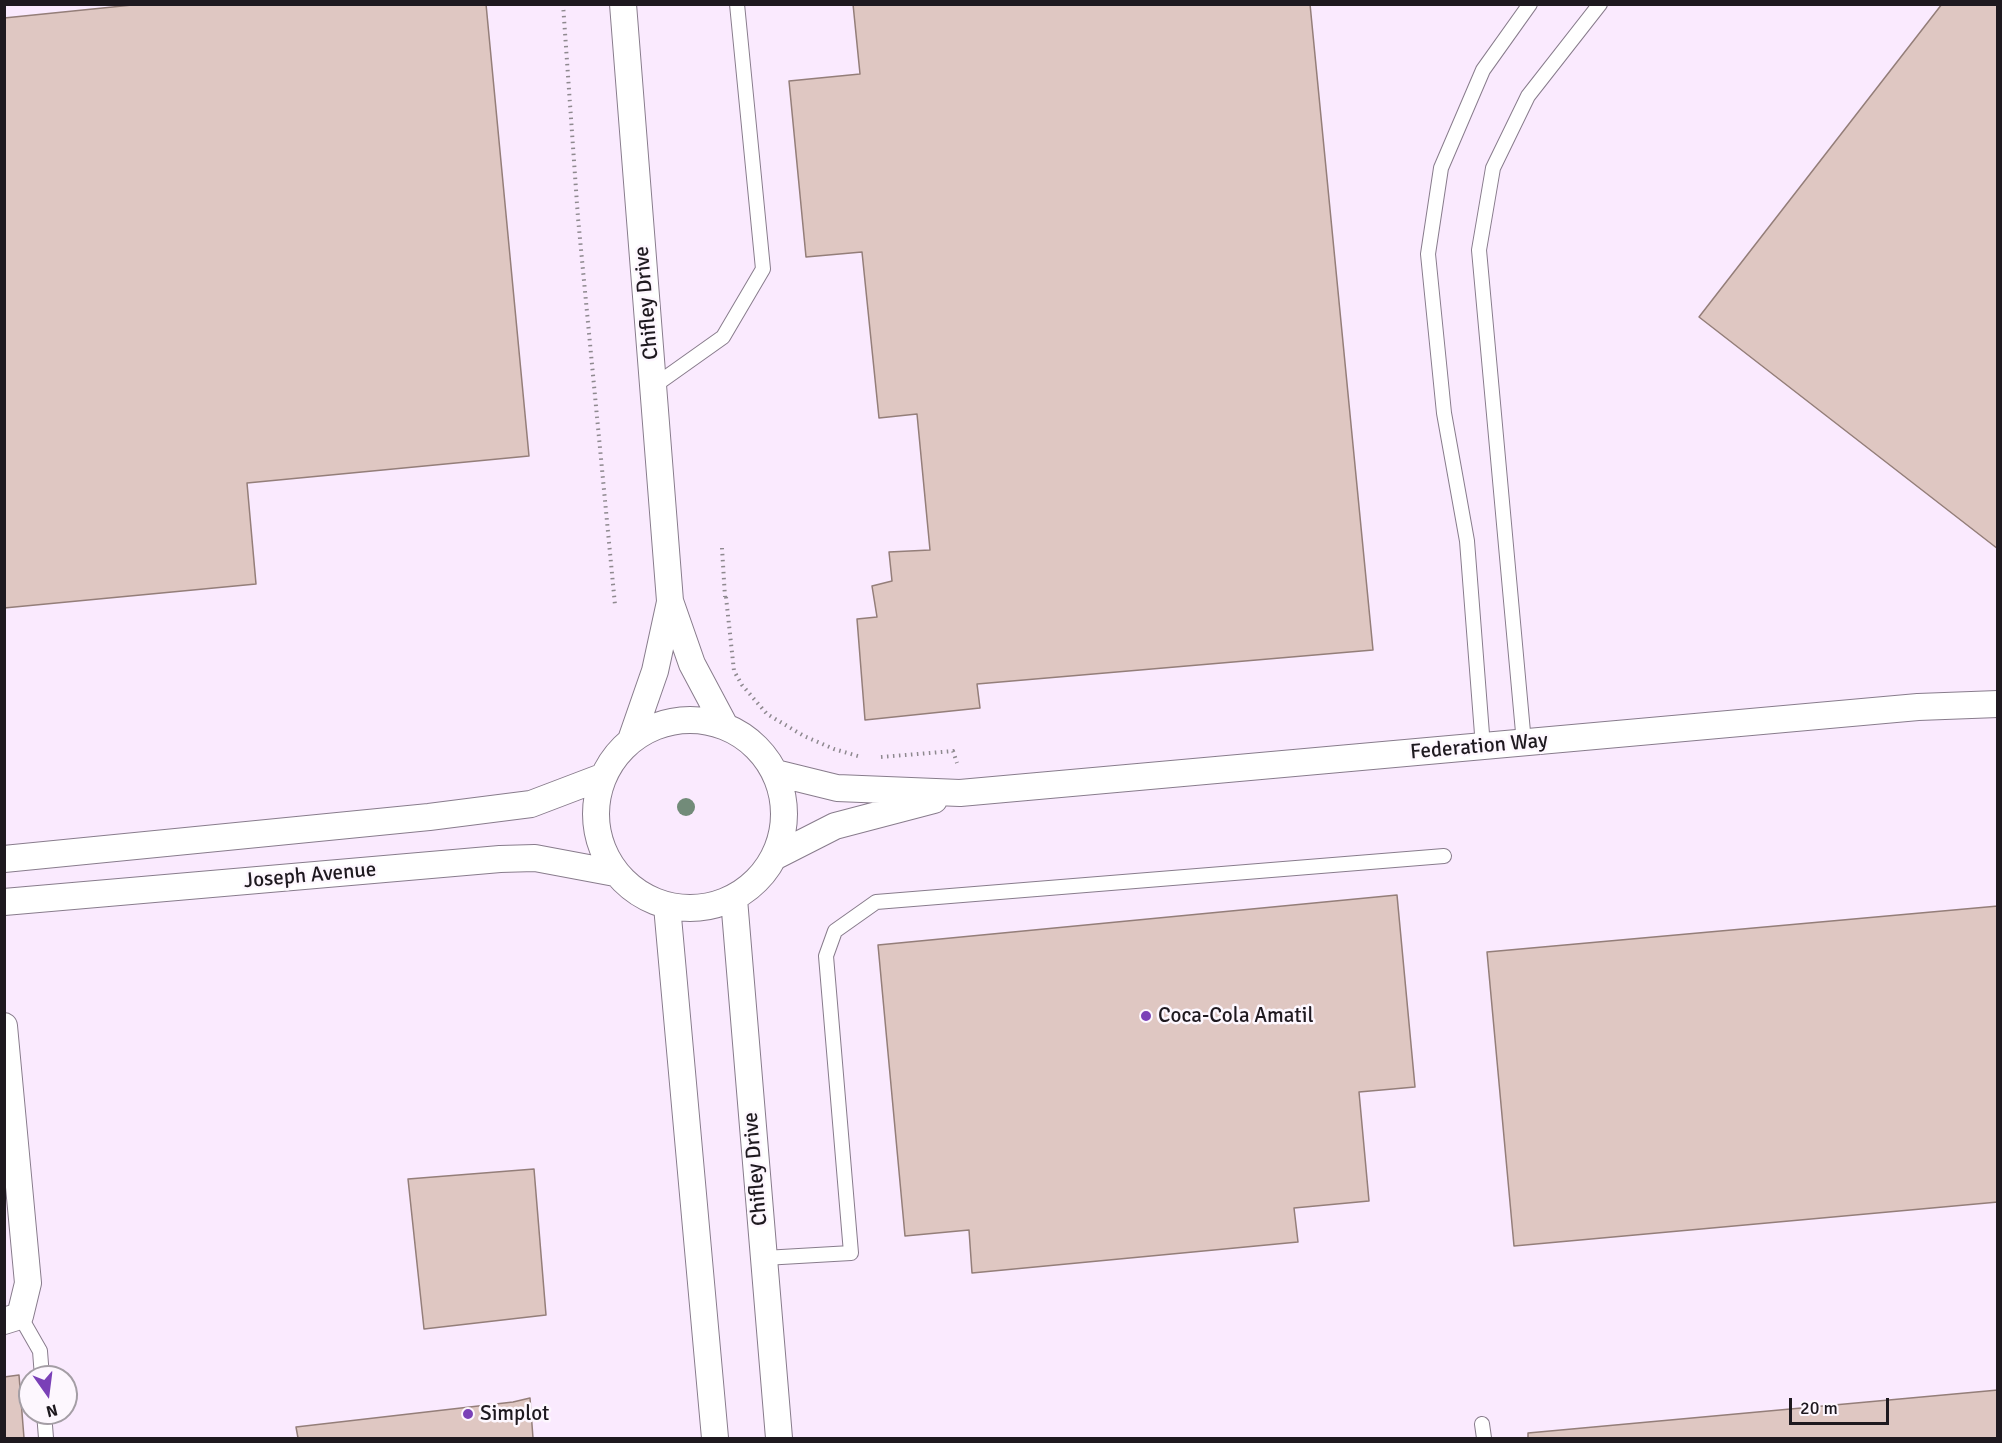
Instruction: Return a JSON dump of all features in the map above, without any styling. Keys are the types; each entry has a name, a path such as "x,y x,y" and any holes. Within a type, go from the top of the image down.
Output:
{"street":[{"name":"Chifley Drive","path":"623,4 670,601 692,664 725,726"},
{"name":"Chifley Drive","path":"631,740 655,671 670,601"},
{"name":"Federation Way","path":"776,773 837,788 960,794 1918,707 1998,704"},
{"path":"693,720 725,726 746,737 763,753 776,773 784,800 784,829 776,856 758,881 734,899 712,906 690,909 667,906 638,894 615,873 602,851 596,827 596,801 602,777 614,756 631,740 660,724 693,720"},
{"path":"4,859 336,827 531,804 602,777"},
{"name":"Federation Way","path":"776,856 835,826 960,794"},
{"name":"Joseph Avenue","path":"4,902 500,859 535,858 615,873"},
{"name":"Chifley Drive","path":"734,899 779,1438"},
{"path":"667,906 715,1438"},
{"path":"4,1026 28,1283 12,1319"}],"lane":[{"path":"654,386 723,338 763,269 737,4"},
{"path":"1483,747 1467,541 1444,413 1428,254 1441,168 1483,70 1530,4"},
{"path":"1524,743 1479,250 1493,168 1528,96 1600,4"},
{"path":"764,1258 851,1253 826,956 835,931 876,902 1444,856"},
{"path":"12,1319 40,1351 41,1365"},
{"path":"1482,1424 1484,1438"}],"path":[{"path":"563,4 578,218 615,605"},
{"path":"722,548 734,671 742,685 767,714 814,740 867,759"},
{"path":"878,758 953,751 957,764"}],"shaded area":[{"path":"5,5 1997,5 1997,1438 5,1438"}],"building":[{"path":"142,4 486,4 529,456 247,483 256,584 4,608 4,18"},
{"path":"853,4 1310,4 1373,650 977,684 980,708 865,720 857,619 877,617 872,586 892,581 889,552 930,550 917,414 879,418 862,252 806,257 789,81 860,74"},
{"path":"1942,4 1998,4 1998,549 1699,317"},
{"name":"Coca-Cola Amatil","path":"1397,895 1415,1087 1359,1092 1369,1201 1294,1208 1298,1242 972,1273 969,1230 905,1236 878,945"},
{"path":"1998,906 1998,1202 1514,1246 1487,952"},
{"path":"534,1169 546,1315 424,1329 408,1179"},
{"path":"18,1375 18,1425 23,1425 24,1438 4,1438 4,1377"},
{"path":"1998,1390 1998,1438 1528,1438 1528,1433"},
{"name":"Simplot","path":"530,1398 533,1438 298,1438 296,1427 513,1402"}],"place":[{"name":"Coca-Cola Amatil","path":"1146,1016"},
{"name":"Simplot","path":"468,1414"}]}
